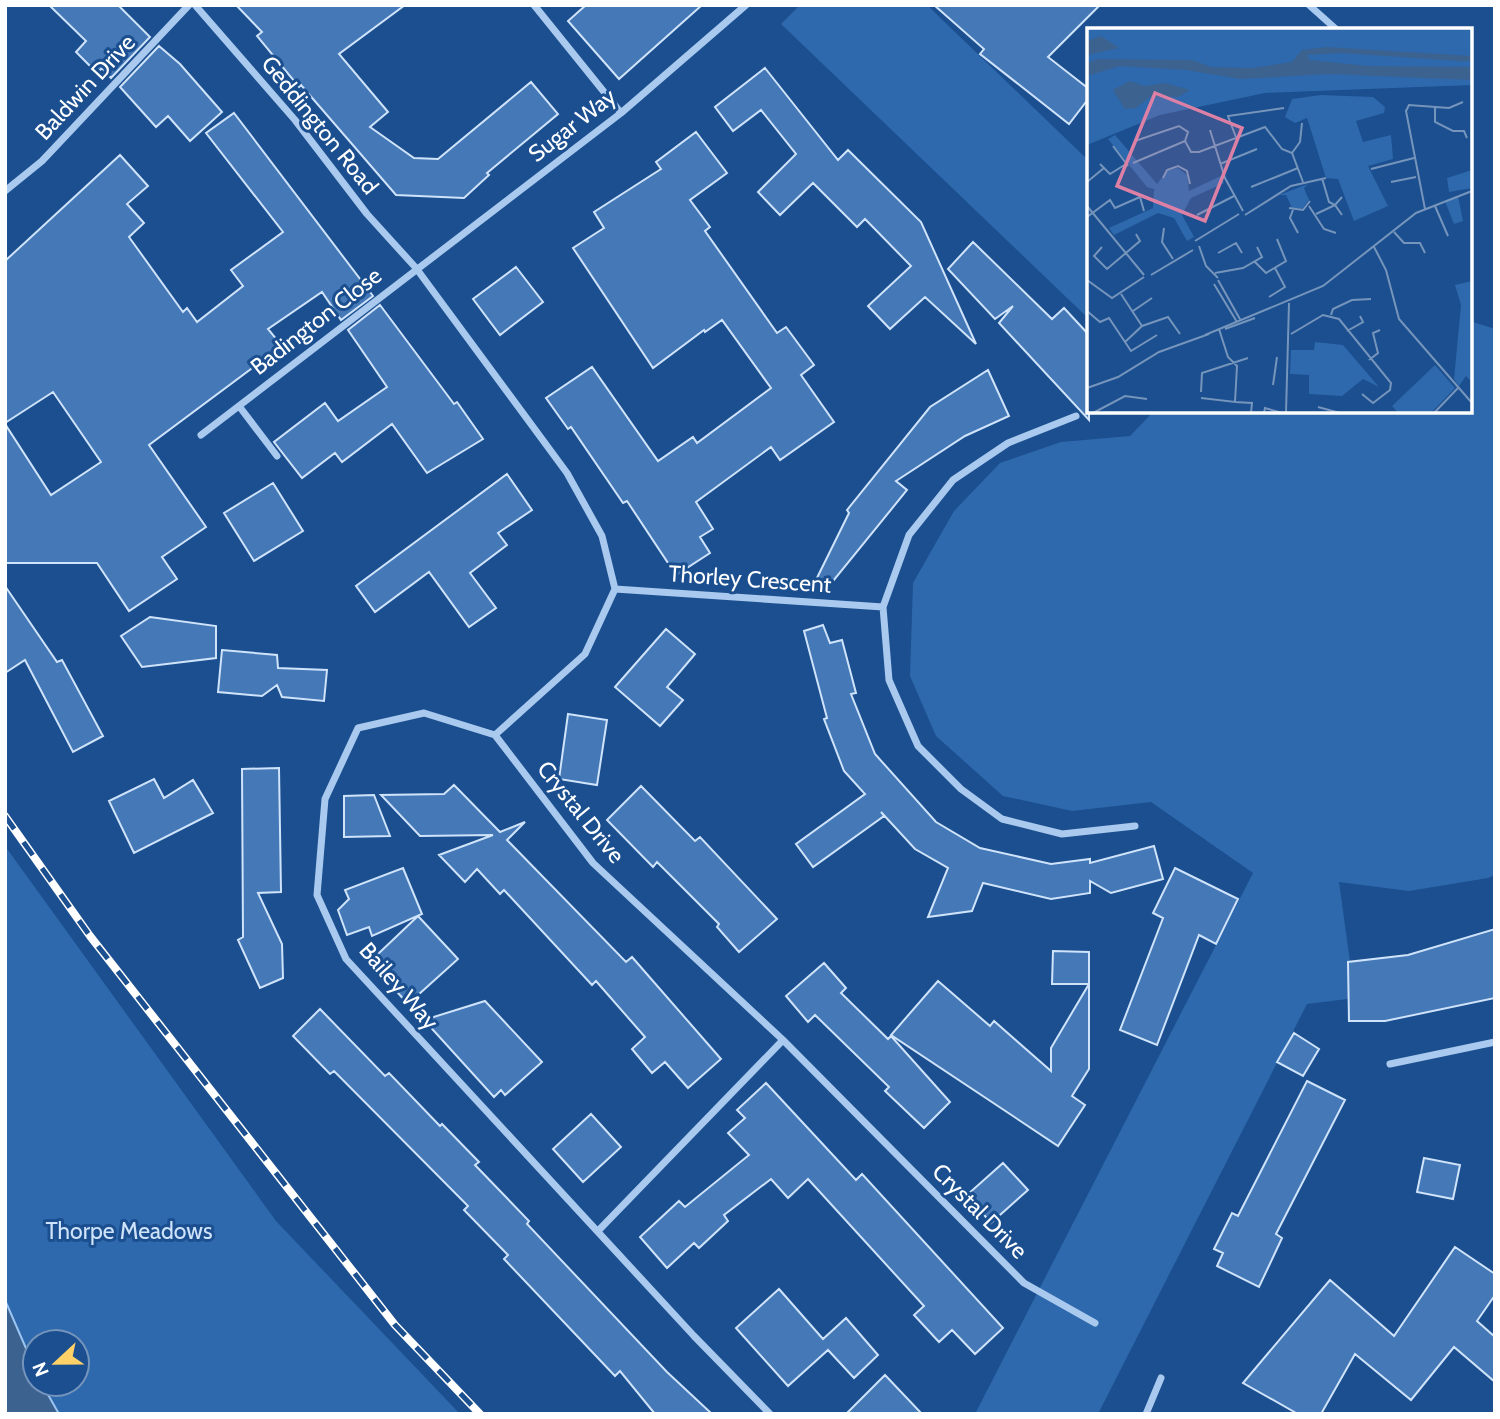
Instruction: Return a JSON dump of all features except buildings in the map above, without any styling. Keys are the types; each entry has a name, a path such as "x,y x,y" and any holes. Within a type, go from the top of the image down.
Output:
{"street":[{"name":"Baldwin Drive","path":"5,191 42,160 189,5"},
{"name":"Geddington Road","path":"195,5 295,120 367,214 416,268"},
{"path":"534,5 621,113"},
{"name":"Sugar Way","path":"416,268 621,113 746,5"},
{"path":"1312,6 1335,28"},
{"name":"Badington Close","path":"201,436 416,268"},
{"path":"416,268 567,473 602,536 615,589 585,654 495,735"},
{"name":"Badington Close","path":"239,406 277,456"},
{"path":"1076,416 1008,443 953,480 909,535 883,607 889,680 918,746 961,789 1002,819 1062,834 1135,826"},
{"name":"Thorley Crescent","path":"615,589 883,607"},
{"name":"Bailey Way","path":"495,735 424,713 359,728 325,799 317,895 346,959 770,1414"},
{"name":"Crystal Drive","path":"495,735 593,863 783,1040 1024,1283 1095,1324"},
{"path":"598,1231 783,1040"},
{"path":"1390,1064 1495,1042"},
{"path":"1146,1414 1161,1378"}],"green space":[{"path":"800,5 927,5 1087,159 1087,317 781,24"},
{"path":"1472,322 1495,329 1495,875 1409,891 1339,882 1355,998 1307,1004 1098,1414 975,1414 1253,873 1151,802 1072,811 1003,796 936,736 910,676 913,583 954,511 1000,463 1061,442 1130,436 1152,413 1472,413"},
{"name":"Thorpe Meadows","path":"5,846 276,1221 460,1414 5,1414"}],"shaded area":[{"path":"5,1300 21,1337 21,1398 50,1398 59,1414 5,1414"}],"railway":[{"path":"5,816 90,936 395,1325 480,1414"}]}
